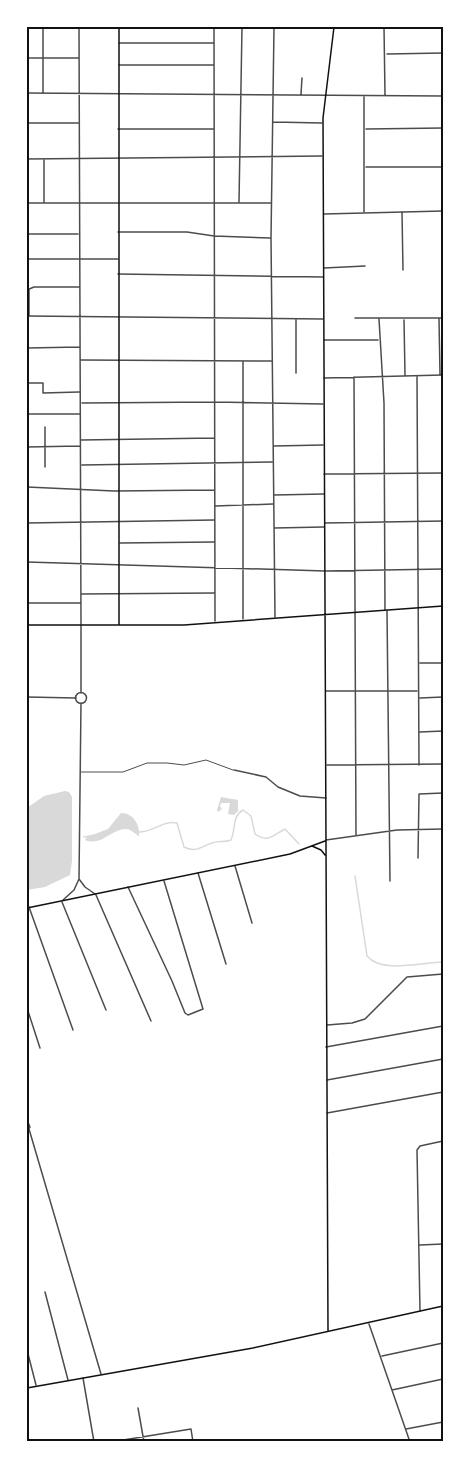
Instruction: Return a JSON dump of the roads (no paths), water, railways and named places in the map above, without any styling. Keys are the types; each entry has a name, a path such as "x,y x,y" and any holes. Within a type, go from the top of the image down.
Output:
{"main road":[{"path":"119,27 119,625"},
{"path":"328,1331 323,123 334,27"},
{"path":"27,625 215,622 443,606"},
{"path":"28,908 290,854 326,840"},
{"path":"312,846 321,850 325,856"},
{"path":"27,1388 253,1348 443,1306"}],"street":[{"path":"43,27 43,92"},
{"path":"27,697 76,698 81,693 79,27"},
{"path":"214,27 215,622"},
{"path":"239,203 242,27"},
{"path":"274,27 271,276 275,618"},
{"path":"384,27 385,96"},
{"path":"119,43 214,43"},
{"path":"385,54 443,52"},
{"path":"27,58 79,58"},
{"path":"119,65 214,65"},
{"path":"301,95 302,78"},
{"path":"27,93 443,96"},
{"path":"364,96 364,213"},
{"path":"273,122 323,123"},
{"path":"27,123 79,123"},
{"path":"365,129 443,128"},
{"path":"118,129 214,129"},
{"path":"27,159 323,156"},
{"path":"44,159 44,203"},
{"path":"365,167 443,167"},
{"path":"27,203 271,203"},
{"path":"323,214 443,211"},
{"path":"402,212 403,270"},
{"path":"118,232 186,232 214,236 271,238"},
{"path":"27,234 79,234"},
{"path":"27,259 118,259"},
{"path":"324,268 365,266"},
{"path":"118,274 324,277"},
{"path":"80,287 36,286 28,290 28,316 324,319"},
{"path":"356,318 443,318"},
{"path":"404,318 405,376"},
{"path":"324,378 441,375 439,318"},
{"path":"296,319 297,373"},
{"path":"379,319 384,403 390,881"},
{"path":"324,340 379,340"},
{"path":"27,348 80,347"},
{"path":"80,360 272,361"},
{"path":"243,361 243,620"},
{"path":"417,376 418,765"},
{"path":"354,377 356,835"},
{"path":"27,383 43,383 43,393 80,392"},
{"path":"80,403 324,404"},
{"path":"27,414 80,414"},
{"path":"45,427 45,467"},
{"path":"81,440 215,438"},
{"path":"27,447 81,446"},
{"path":"274,446 324,446"},
{"path":"81,465 273,462"},
{"path":"324,474 443,473"},
{"path":"27,487 119,491 215,490"},
{"path":"274,495 324,494"},
{"path":"215,507 274,504"},
{"path":"27,523 215,520"},
{"path":"325,523 443,521"},
{"path":"274,528 325,527"},
{"path":"119,543 215,542"},
{"path":"27,562 325,571 443,569"},
{"path":"81,594 215,593"},
{"path":"27,603 81,603"},
{"path":"418,663 443,663"},
{"path":"325,692 418,691"},
{"path":"81,693 86,695 87,699 81,704"},
{"path":"418,698 443,697"},
{"path":"76,698 81,704"},
{"path":"81,704 79,879 74,890 62,901 106,1010"},
{"path":"418,732 443,731"},
{"path":"326,765 443,764"},
{"path":"234,771 264,777 278,787 300,796 326,798"},
{"path":"418,858 419,794 443,793"},
{"path":"326,840 388,831 443,829"},
{"path":"234,866 252,923"},
{"path":"198,873 226,964"},
{"path":"79,879 85,888 95,894 150,1021"},
{"path":"128,887 185,1013 188,1015 203,1009 164,880"},
{"path":"28,908 73,1030"},
{"path":"326,1025 352,1023 365,1019 407,977 443,974"},
{"path":"27,1008 40,1048"},
{"path":"326,1047 443,1026"},
{"path":"327,1080 443,1059"},
{"path":"327,1113 443,1092"},
{"path":"27,1120 30,1124 28,1130 101,1375"},
{"path":"420,1311 418,1147 443,1141"},
{"path":"419,1245 443,1244"},
{"path":"45,1292 68,1381"},
{"path":"368,1322 410,1442"},
{"path":"380,1356 443,1343"},
{"path":"27,1350 36,1386"},
{"path":"83,1378 94,1442"},
{"path":"392,1390 443,1379"},
{"path":"138,1408 144,1442"},
{"path":"405,1429 443,1422"},
{"path":"111,1442 191,1429 193,1442"}],"lane":[{"path":"81,772 123,772 147,763 184,765 206,760 234,771"}],"waterway":[{"path":"139,832 168,823 177,823 184,847 195,849 214,842 231,840 237,816 243,810 251,816 255,834 259,837 267,838 285,829 299,844"},
{"path":"84,837 95,835"},
{"path":"355,876 367,956 382,965 392,966 443,962"}]}
